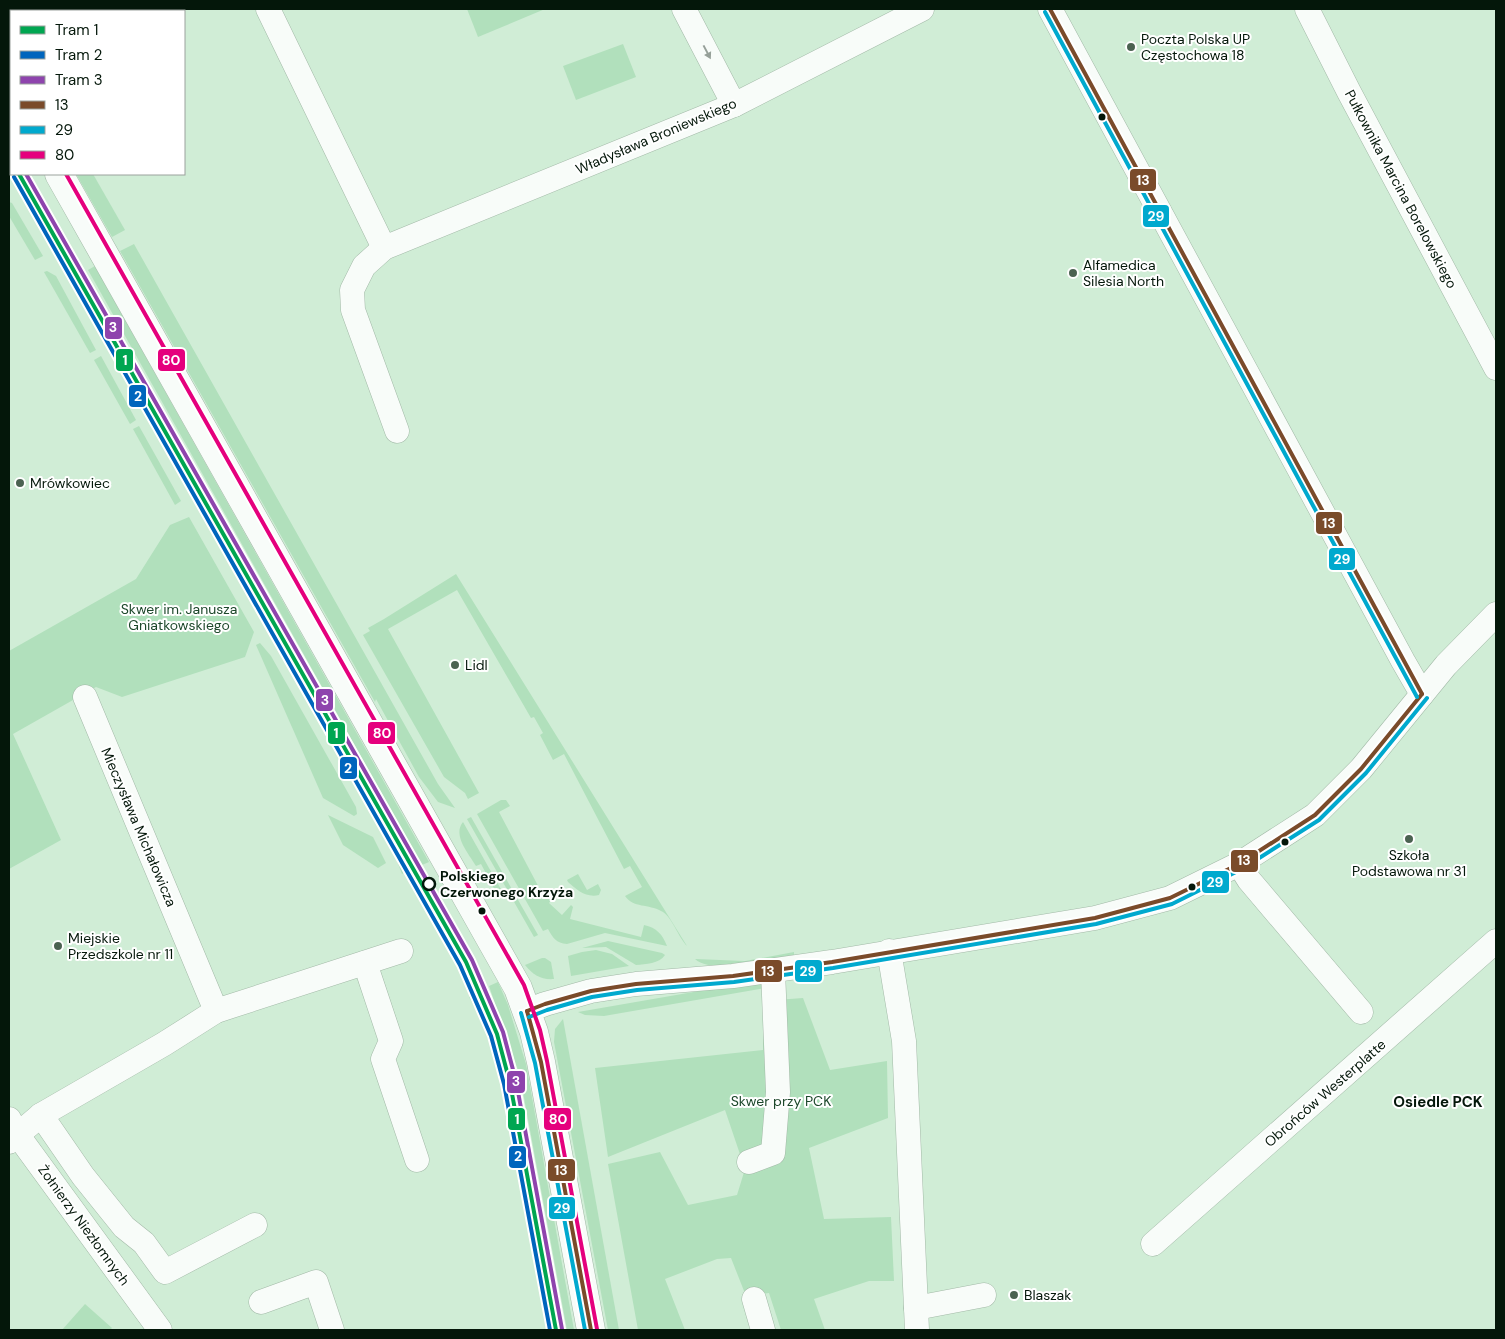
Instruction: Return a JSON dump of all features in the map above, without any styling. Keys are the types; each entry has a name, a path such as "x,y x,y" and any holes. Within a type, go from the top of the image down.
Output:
{"main road":[{"path":"60,175 509,970 527,1011 541,1062 591,1330"}],"street":[{"path":"268,9 384,248"},
{"name":"Władysława Broniewskiego","path":"397,431 353,310 352,290 364,266 384,248 734,105 922,9"},
{"path":"1050,9 1422,694"},
{"name":"Pułkownika Marcina Borelowskiego","path":"1307,9 1349,92 1496,368"},
{"path":"686,10 734,105"},
{"path":"527,1011 591,991 636,984 773,971 1095,918 1170,898 1239,864 1315,815 1361,769 1446,664 1496,614"},
{"name":"Mieczysława Michałowicza","path":"85,698 216,1011"},
{"path":"1239,864 1249,880 1361,1012"},
{"name":"Obrońców Westerplatte","path":"1153,1244 1496,941"},
{"path":"12,1131 164,1044 216,1011 401,951"},
{"path":"889,951 904,1041 916,1319 984,1295"},
{"path":"365,963 391,1041 383,1059 417,1160"},
{"path":"749,1162 773,1153 778,1092 773,971"},
{"path":"41,1115 88,1182 124,1227 144,1243 166,1272 255,1225"},
{"name":"Żołnierzy Niezłomnych","path":"12,1131 160,1330"},
{"path":"261,1302 316,1282 332,1330"},
{"path":"754,1299 763,1330"}],"green space":[{"path":"60,9 163,9 162,10"},
{"path":"467,9 545,9 478,37"},
{"path":"623,44 636,77 576,100 563,66"},
{"path":"9,172 10,175 16,175 23,185 67,260 61,264 9,175"},
{"path":"77,175 94,175 125,230 112,237"},
{"path":"9,202 12,203 43,256 35,260 9,216"},
{"path":"134,244 438,784 455,808 438,802 419,777 376,699 375,702 120,251"},
{"path":"95,266 429,862 422,865 88,270"},
{"path":"47,271 56,276 96,350 90,353 44,272"},
{"path":"76,277 409,870 402,874 394,853 368,804 71,279"},
{"path":"101,356 136,420 130,424 94,360"},
{"path":"139,426 181,501 175,505 133,429"},
{"name":"Skwer im. Janusza Gniatkowskiego","path":"189,517 254,632 245,657 122,697 96,687 13,734 61,840 9,869 9,651 136,579 170,525"},
{"path":"456,574 687,946 665,914 656,909 632,902 625,896 642,887 630,866 624,869 564,754 553,760 540,735 543,733 534,717 531,718 457,590 388,629 479,793 468,799 465,793 444,777 363,635 370,631 368,628"},
{"path":"260,643 271,656 356,807 357,814 354,816 323,798 256,645"},
{"path":"501,800 506,800 510,806 499,812 544,897 555,892 557,893 549,903 562,915 571,905 573,907 570,919 641,937 644,925 649,926 659,932 667,946 605,933 567,944 555,939 548,929 543,931 477,814"},
{"path":"328,815 373,837 386,863 378,868 343,845"},
{"path":"471,817 538,935 534,937 467,819"},
{"path":"463,822 502,891 497,894 481,864 476,866 460,838 460,827"},
{"path":"578,874 587,890 598,884 601,890 599,895 586,894 568,882 567,880"},
{"path":"608,941 665,955 656,962 636,965 606,947 582,948"},
{"path":"596,950 612,954 629,966 571,976 568,956"},
{"path":"794,952 794,958 743,966 715,966 703,964 695,959 745,961"},
{"path":"542,958 551,962 554,979 545,979 538,976 525,965"},
{"path":"757,981 765,988 604,1016 585,1015 578,1012"},
{"path":"498,982 508,1005 526,1064 574,1330 567,1330 520,1076 489,986"},
{"path":"476,992 490,1023 507,1087 552,1330 547,1330 498,1069 487,1032 469,997"},
{"name":"Skwer przy PCK","path":"803,998 830,1070 887,1061 888,1118 809,1148 824,1219 891,1217 894,1281 869,1281 814,1299 825,1330 781,1330 769,1293 746,1296 731,1258 717,1259 665,1279 685,1330 638,1330 608,1164 660,1152 688,1205 737,1195 745,1169 725,1110 608,1157 595,1068 763,1050 763,1001"},
{"path":"563,1019 619,1330 608,1330 554,1042 555,1029"},
{"path":"85,1304 112,1328 110,1330 62,1330"}],"tram line":[{"name":"1","path":"20,175 466,962 497,1034 510,1083 556,1330"},
{"name":"3","path":"27,175 472,960 503,1032 516,1081 562,1329"},
{"name":"2","path":"14,177 460,965 491,1036 504,1084 550,1330"}],"transit line":[{"name":"13","path":"1050,9 1422,694"},
{"name":"29","path":"1045,12 1417,697"},
{"name":"80","path":"67,175 524,985 540,1030 547,1061 597,1329"},
{"name":"13","path":"527,1011 591,991 636,984 733,976 832,962 1095,918 1170,898 1239,864 1315,815 1361,769 1422,694"},
{"name":"29","path":"529,1017 592,997 637,990 734,982 833,968 1096,924 1172,904 1242,869 1319,820 1366,773 1427,698"},
{"name":"13","path":"527,1011 541,1062 591,1330"},
{"name":"29","path":"521,1013 535,1063 585,1330"}],"place":[{"name":"Poczta Polska UP Częstochowa 18","path":"1131,47"},
{"name":"Alfamedica Silesia North","path":"1073,273"},
{"name":"Mrówkowiec","path":"20,483"},
{"name":"Lidl","path":"455,665"},
{"name":"Szkoła Podstawowa nr 31","path":"1409,839"},
{"name":"Polskiego Czerwonego Krzyża","path":"429,884"},
{"name":"Miejskie Przedszkole nr 11","path":"58,946"},
{"name":"Blaszak","path":"1014,1295"}],"district":[{"name":"Osiedle PCK","path":"1438,1102"}]}
